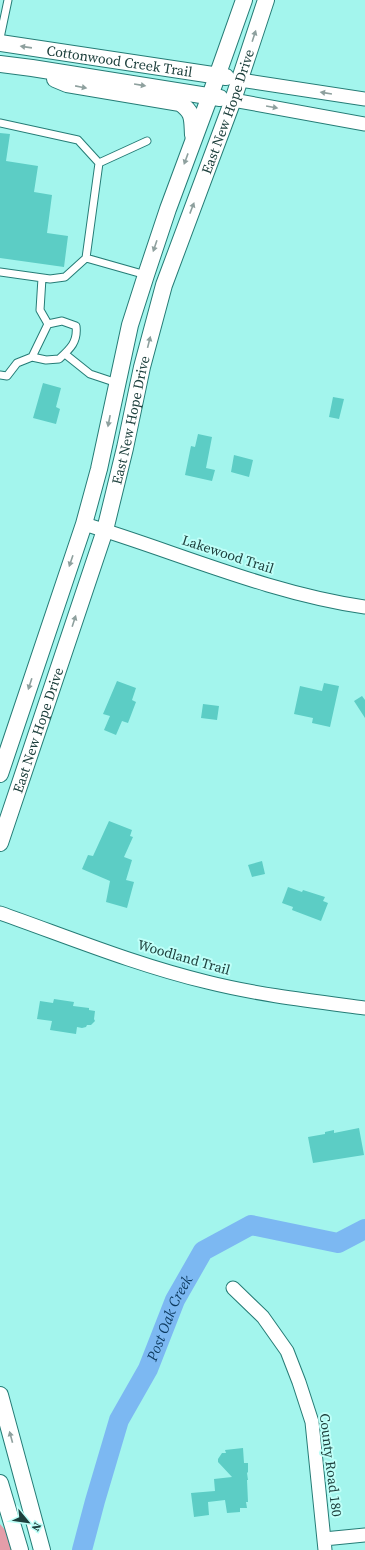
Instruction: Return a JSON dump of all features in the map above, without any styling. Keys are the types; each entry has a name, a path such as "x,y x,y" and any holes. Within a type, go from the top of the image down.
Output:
{"street":[{"name":"East New Hope Drive","path":"0,774 84,524 99,469 130,325 146,275 244,0"},
{"name":"East New Hope Drive","path":"0,843 105,530 126,448 142,367 164,285 233,100 266,0"},
{"name":"Cottonwood Creek Trail","path":"0,43 217,75 240,80"},
{"name":"Cottonwood Creek Trail","path":"0,64 233,100"},
{"path":"32,68 67,84 180,103 188,109 192,116 194,139"},
{"path":"240,80 365,99"},
{"path":"233,100 365,124"},
{"name":"Lakewood Trail","path":"84,524 258,582 306,595 365,607"},
{"name":"Woodland Trail","path":"0,913 161,970 255,992 365,1008"},
{"name":"County Road 180","path":"233,1288 263,1317 287,1350 299,1382 312,1422 325,1544"},
{"path":"0,1395 42,1550"},
{"path":"20,1550 0,1483 22,1475"},
{"path":"325,1544 365,1535"}],"lane":[{"path":"0,38 8,0"},
{"path":"0,123 78,140 99,163"},
{"path":"99,163 147,140"},
{"path":"0,272 50,279 65,277 86,258 99,163"},
{"path":"86,258 146,275"},
{"path":"42,278 40,310 48,324"},
{"path":"0,375 7,376 17,363 32,357 46,360 59,359 70,349 77,335 76,326 62,320 48,324 32,357"},
{"path":"64,354 90,374 117,383"}],"shaded area":[{"path":"0,1524 12,1538 16,1550 0,1550"}],"building":[{"path":"0,133 10,134 6,161 38,166 34,192 52,195 47,233 68,236 64,267 0,258"},
{"path":"43,383 61,388 56,407 60,409 56,424 33,418"},
{"path":"333,397 344,399 339,419 329,417"},
{"path":"198,434 212,437 206,468 215,470 212,481 185,475 191,446 195,447"},
{"path":"234,455 253,460 249,477 231,472"},
{"path":"117,681 136,688 132,700 136,702 128,723 122,721 116,735 104,730 110,716 103,714"},
{"path":"324,683 339,686 330,727 312,723 313,718 294,714 300,686 322,691"},
{"path":"362,696 365,700 365,718 354,701"},
{"path":"203,704 219,706 217,720 201,718"},
{"path":"109,821 132,830 130,836 133,837 124,857 132,860 126,880 134,882 127,908 106,902 110,881 82,869 88,855 93,856"},
{"path":"262,861 265,874 252,877 248,865"},
{"path":"288,887 325,897 323,901 328,903 321,921 292,910 293,907 282,903"},
{"path":"54,999 74,1002 73,1006 89,1008 89,1010 95,1011 95,1021 86,1027 77,1027 76,1034 50,1030 52,1021 37,1019 40,1001 53,1003"},
{"path":"359,1128 364,1155 313,1163 308,1137 325,1134 325,1132 334,1130 334,1133"},
{"path":"243,1448 244,1463 248,1463 247,1508 240,1508 240,1512 227,1513 225,1500 208,1502 209,1515 194,1517 191,1493 215,1491 214,1479 232,1477 218,1462 218,1459 222,1453 226,1453 225,1450"}],"waterway":[{"name":"Post Oak Creek","path":"82,1550 119,1420 148,1369 175,1300 203,1251 251,1225 338,1243 365,1229"}]}
